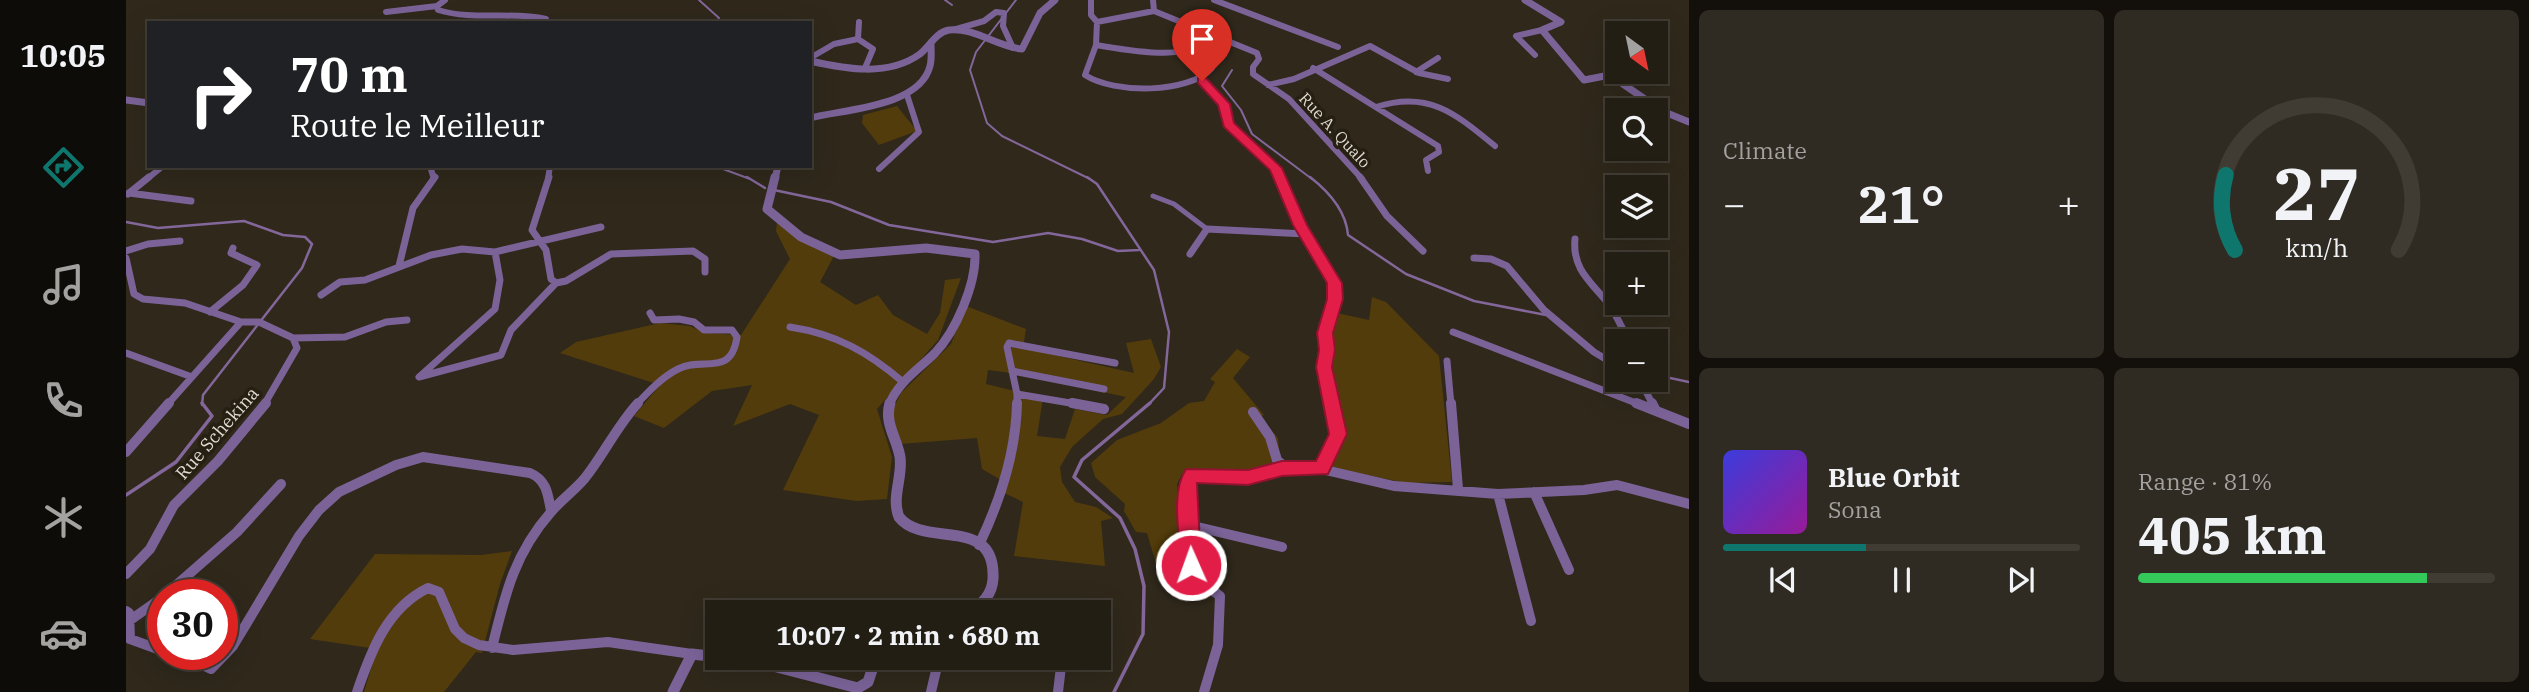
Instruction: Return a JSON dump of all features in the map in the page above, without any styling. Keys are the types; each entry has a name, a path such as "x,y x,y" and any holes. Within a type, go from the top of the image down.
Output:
{"street":[{"path":"386,12 437,6 444,0"},
{"path":"953,30 973,33 1013,48 1026,46 1032,23 1045,6 1055,0"},
{"path":"1091,0 1091,15 1097,22 1096,45 1085,75 1096,83 1174,87 1202,81 1213,65 1199,49"},
{"path":"1153,0 1154,11"},
{"path":"1214,0 1285,24 1338,47"},
{"path":"1525,0 1561,22 1516,36 1535,55"},
{"path":"437,6 438,10 456,16 523,15 546,19 545,21"},
{"path":"1097,22 1154,11 1257,53 1259,59 1252,74 1268,85 1286,82 1313,68 1370,46 1416,72 1448,79"},
{"path":"812,59 865,68 894,68 931,44 940,33 984,21 996,12 1004,13 1003,26 1013,48"},
{"path":"858,39 859,22"},
{"path":"1542,30 1584,79 1610,75 1662,111 1689,122"},
{"path":"1096,45 1142,52 1199,49 1222,38"},
{"path":"812,58 834,44 858,39 873,50 865,68"},
{"path":"812,118 907,95 927,80 931,69 931,44"},
{"path":"1416,72 1438,58"},
{"path":"1313,68 1441,149 1426,160 1428,171"},
{"path":"1202,81 1224,104 1228,124 1275,168 1306,234 1337,289 1325,333 1327,350 1324,367 1338,434 1321,469"},
{"name":"Rue A. Qualo","path":"1268,85 1289,99 1363,180 1387,216 1423,251"},
{"path":"879,169 919,132 907,95"},
{"path":"1376,107 1395,99 1429,102 1463,121 1495,146"},
{"path":"126,100 147,103"},
{"path":"127,194 160,168"},
{"path":"399,266 413,208 435,178 431,168"},
{"path":"550,168 550,180 533,216 532,230 546,250 551,279 556,283"},
{"path":"777,168 767,209 786,226 826,249 840,255 885,254 913,248 975,254 973,274 944,343 903,382 890,400 886,418 899,454 895,504 899,516 905,524 967,536 979,545 992,563 993,580 987,600"},
{"path":"127,194 191,201"},
{"path":"1153,196 1174,204 1207,229 1306,234"},
{"path":"321,295 340,282 365,280 431,255 462,249 495,252 601,227"},
{"path":"1189,254 1200,234 1207,229"},
{"path":"1574,239 1572,248 1579,268 1617,314 1623,329"},
{"path":"126,251 148,244 180,241"},
{"path":"210,312 243,285 257,265 239,259 231,253 233,248"},
{"path":"495,252 500,280 495,309 419,377 428,377 501,355 512,330 556,283 566,281 611,254 693,251 705,259 705,272"},
{"path":"126,257 134,294 143,299 185,303 241,322 259,322 293,338 345,337 386,322 407,320"},
{"path":"1474,258 1491,259 1507,267 1544,310 1605,359"},
{"path":"492,648 507,585 516,562 551,510 585,478 619,424 652,388 679,368 723,363 735,351 737,337 732,330 704,330 694,322 679,318 654,320 650,313"},
{"path":"126,452 241,322"},
{"path":"790,327 834,335 858,345 903,382"},
{"path":"1453,332 1689,424"},
{"name":"Rue Schekina","path":"126,574 150,549 174,505 218,461 270,398 297,348 293,338"},
{"path":"979,545 989,524 1016,437 1017,394 1007,347 1012,343 1115,363"},
{"path":"126,353 192,377"},
{"path":"1447,361 1458,489"},
{"path":"1012,371 1104,389"},
{"path":"1644,392 1658,413"},
{"path":"1017,394 1104,409"},
{"path":"1253,412 1270,437 1277,460 1287,468"},
{"path":"238,642 256,606 306,526 329,499 404,461 429,457 454,459 471,466 534,473 544,478 551,510"},
{"path":"1204,692 1221,645 1220,596 1196,576 1191,565 1188,481 1192,475 1248,477 1287,468 1321,469 1394,486 1498,494 1584,490 1617,485 1689,504"},
{"path":"183,579 237,531 281,484"},
{"path":"1534,492 1569,570"},
{"path":"1498,494 1531,621"},
{"path":"1189,525 1282,547"},
{"path":"357,692 371,651 403,603 412,593 428,588 439,592 453,625 463,638 492,648 547,649 594,642 644,644 705,656"},
{"path":"147,605 128,616 130,639 147,645"},
{"path":"673,692 692,654"},
{"path":"789,670 858,688 868,682 872,670"},
{"path":"931,692 936,670"},
{"path":"1058,692 1061,670"}],"shaded area":[{"path":"897,106 917,131 879,145 862,123 863,115"},
{"path":"777,222 834,256 820,282 856,305 878,295 893,315 927,334 940,313 945,280 961,278 938,340 877,409 892,457 887,499 856,501 783,490 819,415 790,404 733,426 752,385 712,391 664,428 634,416 660,385 560,353 576,342 660,323 690,326 705,333 741,335 790,259 776,231"},
{"path":"1372,297 1386,302 1439,356 1452,482 1406,483 1328,467 1344,438 1330,375 1329,345 1332,329 1337,313 1369,320"},
{"path":"966,306 1026,329 1023,348 1134,373 1126,343 1151,339 1161,367 1154,379 1122,414 1103,419 1072,447 1060,467 1062,482 1075,502 1096,507 1113,518 1101,521 1105,566 1014,556 1023,502 1002,492 1006,483 982,469 977,438 900,444 891,413 901,393 951,344","holes":["988,370 1020,374 1126,397 1107,415 1075,409 1065,439 1037,436 1043,398 986,384"]},
{"path":"1237,349 1250,357 1233,378 1264,415 1258,417 1278,438 1280,463 1245,474 1195,469 1182,474 1177,484 1186,569 1157,567 1147,533 1136,532 1124,511 1125,504 1095,477 1091,463 1117,440 1161,423 1189,403 1204,401 1215,382 1210,379"},
{"path":"512,551 500,584 482,653 476,652 444,692 364,692 377,649 310,639 375,554 481,555"}],"waterway":[{"path":"699,0 719,18 718,21"},
{"path":"945,0 952,5"},
{"path":"1016,0 976,52 970,70 987,123 1002,136 1090,179"},
{"path":"1232,70 1222,86 1241,110 1252,134 1312,179"},
{"path":"720,168 750,179"},
{"path":"747,177 765,188"},
{"path":"1310,177 1335,202 1344,218 1348,235 1406,274 1474,301 1546,315"},
{"path":"1090,179 1097,184 1154,270 1169,332 1164,388 1149,403"},
{"path":"774,190 831,202 889,225 993,242 1048,233 1082,239 1118,251 1139,250"},
{"path":"126,222 158,228 244,221 283,235 305,237 312,244 302,268 203,395 202,403"},
{"path":"1668,378 1689,382"},
{"path":"126,495 176,462 212,416 202,403"},
{"path":"1114,692 1143,634 1144,586 1135,549 1120,518 1074,477 1082,460 1149,403"}],"route":[{"path":"1191,565 1188,481 1192,475 1236,478 1282,469 1321,469 1338,434 1324,374 1327,350 1325,333 1335,299 1335,283 1300,225 1275,168 1228,124 1224,104 1202,81"}]}
